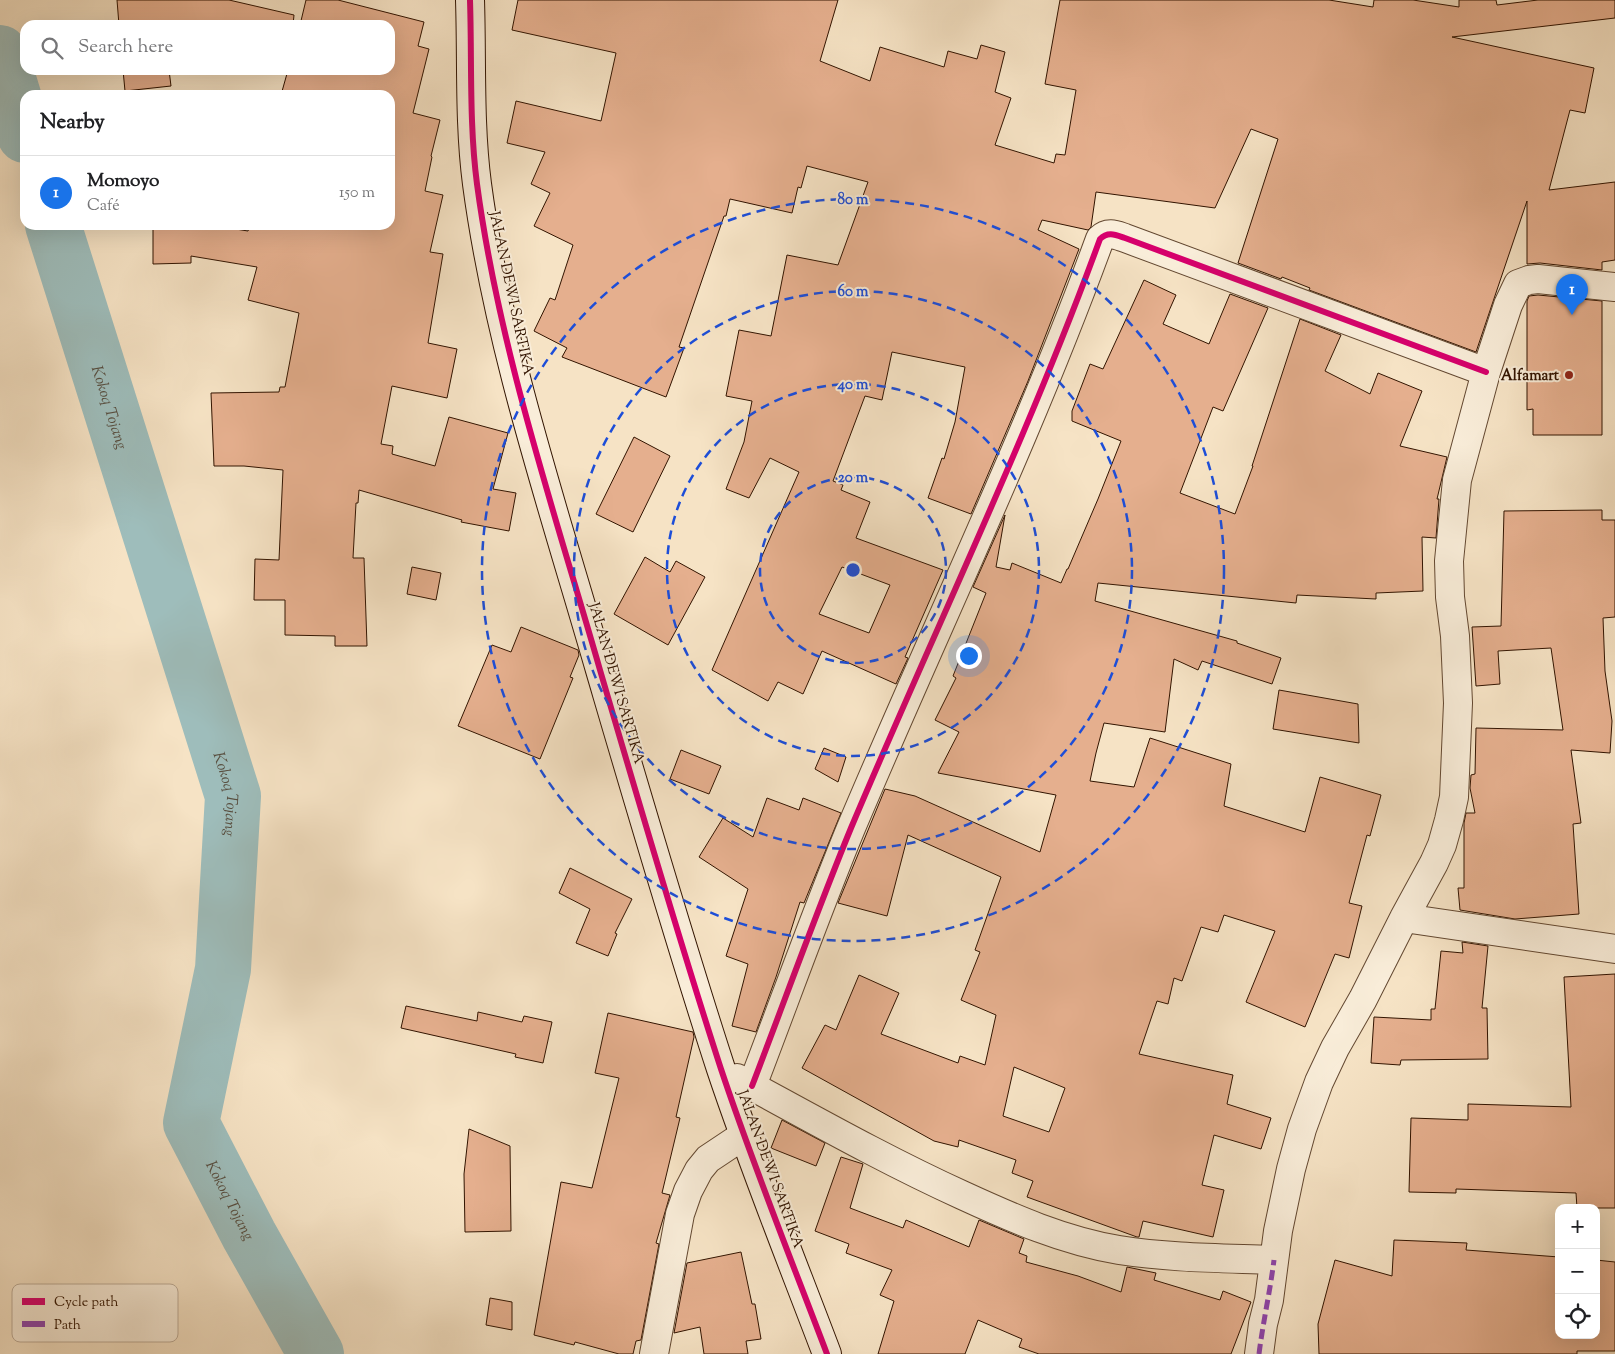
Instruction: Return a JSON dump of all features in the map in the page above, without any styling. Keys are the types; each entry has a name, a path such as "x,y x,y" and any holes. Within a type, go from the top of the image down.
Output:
{"street":[{"name":"JALAN DEWI SARTIKA","path":"470,0 473,133 477,181 486,241 516,378 655,856 722,1069 744,1135 827,1354"},
{"path":"752,1086 851,829 998,493 1073,313 1100,239 1114,234 1126,238 1486,372"},
{"path":"1259,1354 1291,1169 1302,1129 1319,1082 1335,1048 1363,999 1434,863 1442,845 1454,797 1458,703 1449,561 1458,480 1486,372 1508,305 1518,284 1529,280 1548,279 1615,287"},
{"path":"1404,918 1615,949"},
{"path":"722,1069 906,1170 1036,1227 1075,1240 1119,1250 1179,1256 1274,1260"},
{"path":"654,1354 680,1214 688,1191 699,1170 708,1159 744,1135"}],"building":[{"path":"117,0 229,0 294,15 294,20 119,20"},
{"path":"306,0 338,0 424,22 418,46 429,49 413,113 440,120 425,191 443,195 430,252 443,254 428,343 457,349 447,398 392,386 381,444 393,446 392,454 435,466 449,417 508,433 493,489 516,493 509,531 461,522 462,520 359,490 358,503 356,503 353,558 364,558 367,646 335,646 335,636 285,635 285,600 254,600 255,559 279,560 283,470 244,466 214,466 211,393 279,392 280,387 285,387 299,313 248,300 257,267 191,256 191,263 153,264 153,230 395,230 395,90 282,90 287,75 395,75 395,20 301,20"},
{"path":"518,0 838,0 820,61 870,81 880,47 944,67 948,51 977,59 981,45 1005,52 995,92 1011,98 995,145 1054,163 1056,154 1065,155 1076,90 1045,84 1060,0 1329,0 1373,7 1374,0 1413,0 1459,7 1459,0 1496,0 1497,5 1538,0 1615,0 1615,18 1452,37 1594,68 1585,113 1570,110 1549,190 1615,182 1615,260 1602,262 1602,270 1540,263 1527,264 1527,201 1476,352 1309,290 1310,288 1282,277 1281,279 1238,263 1278,139 1251,129 1215,208 1096,192 1091,227 1088,230 1042,220 1038,230 1079,249 1028,381 971,514 928,498 942,458 944,459 955,422 965,367 892,352 882,400 865,396 833,481 843,485 841,490 870,502 856,538 943,570 905,657 908,658 896,684 822,651 803,694 778,682 768,701 712,670 799,472 770,458 749,498 726,489 744,442 752,401 726,396 739,330 771,336 787,255 838,265 868,182 807,166 801,188 798,187 792,213 730,199 726,216 724,216 679,347 684,348 666,397 562,357 567,348 534,331 550,298 555,300 573,245 534,226 550,193 531,184 545,152 507,143 516,101 601,121 616,53 512,30","holes":["842,567 890,585 869,633 819,614"]},
{"path":"123,75 170,75 171,86 125,90"},
{"path":"1144,280 1176,295 1163,324 1209,344 1230,294 1268,308 1223,411 1213,407 1180,493 1235,514 1253,466 1300,319 1341,335 1325,371 1370,394 1378,373 1422,391 1400,446 1447,457 1437,499 1439,499 1436,538 1422,537 1423,591 1376,593 1376,599 1297,595 1296,603 1098,583 1095,601 1237,641 1237,643 1281,658 1272,684 1202,661 1198,670 1174,659 1165,732 1104,723 1090,781 1134,787 1150,738 1231,764 1224,806 1305,832 1320,777 1381,795 1370,836 1367,835 1349,903 1362,906 1349,958 1335,954 1305,1027 1246,1002 1275,931 1224,915 1218,932 1201,927 1182,981 1174,978 1168,1004 1157,1001 1139,1054 1233,1075 1227,1104 1271,1118 1261,1149 1214,1135 1202,1185 1224,1190 1213,1237 1143,1221 1139,1237 1137,1237 1027,1197 1033,1181 1012,1173 1016,1160 959,1140 958,1147 934,1141 802,1068 825,1025 836,1030 859,975 899,993 881,1034 958,1063 960,1056 985,1065 996,1015 961,1000 980,952 975,950 1001,877 908,835 887,916 838,903 885,789 915,796 1040,852 1056,795 938,773 959,732 935,720 956,678 953,676 986,593 973,587 1005,515 996,567 1010,570 1012,563 1061,583 1068,569 1121,441 1072,421 1072,411 1090,364 1103,369","holes":["1014,1067 1065,1088 1049,1132 1003,1116"]},
{"path":"1538,295 1602,301 1602,435 1533,435 1533,409 1527,410 1527,301 1529,296"},
{"path":"634,437 670,456 633,532 596,514"},
{"path":"1602,510 1602,520 1615,520 1615,617 1603,618 1605,671 1612,721 1610,753 1571,750 1581,823 1573,824 1579,914 1515,919 1460,910 1458,888 1464,888 1464,823 1466,813 1475,813 1470,788 1471,775 1475,774 1476,728 1563,730 1551,648 1498,651 1500,684 1476,686 1472,627 1501,626 1504,511"},
{"path":"645,557 670,572 676,561 705,577 668,645 614,614"},
{"path":"412,567 441,573 436,600 407,594"},
{"path":"521,627 578,650 579,655 570,677 573,678 540,759 458,726 492,645 511,652"},
{"path":"1279,690 1358,704 1359,743 1273,729"},
{"path":"824,748 846,757 838,782 815,769"},
{"path":"681,750 721,766 709,794 670,779"},
{"path":"767,798 799,810 803,798 841,813 804,903 800,902 756,1032 732,1026 748,964 726,956 748,889 699,857 723,818 753,837"},
{"path":"570,868 632,899 615,933 617,934 608,956 576,943 590,909 559,893"},
{"path":"1462,942 1488,946 1482,1008 1487,1008 1488,1059 1401,1060 1400,1065 1371,1063 1374,1017 1431,1020 1431,1009 1435,1009 1441,951 1463,953"},
{"path":"1615,974 1615,1208 1600,1208 1600,1204 1577,1204 1576,1193 1456,1189 1456,1193 1409,1192 1411,1118 1468,1120 1468,1104 1571,1107 1564,977"},
{"path":"406,1006 477,1021 478,1012 522,1022 524,1016 552,1022 543,1063 515,1057 516,1054 401,1028"},
{"path":"608,1013 693,1032 694,1037 676,1117 680,1118 662,1193 670,1195 656,1243 659,1244 641,1340 636,1341 633,1354 619,1354 575,1342 574,1345 534,1335 561,1182 592,1188 619,1078 595,1073"},
{"path":"782,1120 825,1143 816,1166 771,1148"},
{"path":"469,1129 510,1146 511,1231 465,1232 464,1174"},
{"path":"841,1157 863,1164 850,1208 903,1228 906,1220 969,1247 979,1220 1024,1239 1019,1253 1027,1256 1026,1262 1078,1276 1121,1292 1127,1267 1156,1273 1154,1280 1220,1300 1223,1291 1251,1302 1231,1354 1039,1354 1019,1347 1022,1339 978,1320 965,1354 878,1354 894,1301 880,1295 892,1270 846,1253 849,1244 815,1231"},
{"path":"1394,1240 1467,1243 1466,1250 1555,1257 1555,1339 1600,1339 1600,1260 1615,1262 1615,1351 1577,1351 1577,1354 1319,1354 1318,1324 1335,1260 1392,1276"},
{"path":"741,1252 752,1304 755,1304 761,1339 746,1341 748,1354 704,1354 700,1327 674,1333 687,1263"},
{"path":"490,1298 512,1302 512,1330 486,1325"}],"waterway":[{"name":"Kokoq Tojang","path":"0,53 20,119"},
{"name":"Kokoq Tojang","path":"55,230 233,796 223,969 191,1123 249,1235 316,1354"}],"marked path":[{"path":"1259,1354 1274,1260"}],"cycle path":[{"path":"470,0 474,161 487,246 513,368 659,870 705,1019 746,1141 827,1354"},
{"path":"752,1086 851,828 1042,388 1100,239 1109,234 1125,238 1486,372"}],"place":[{"name":"Momoyo","path":"1572,315"},
{"name":"Alfamart","path":"1569,375"}]}
